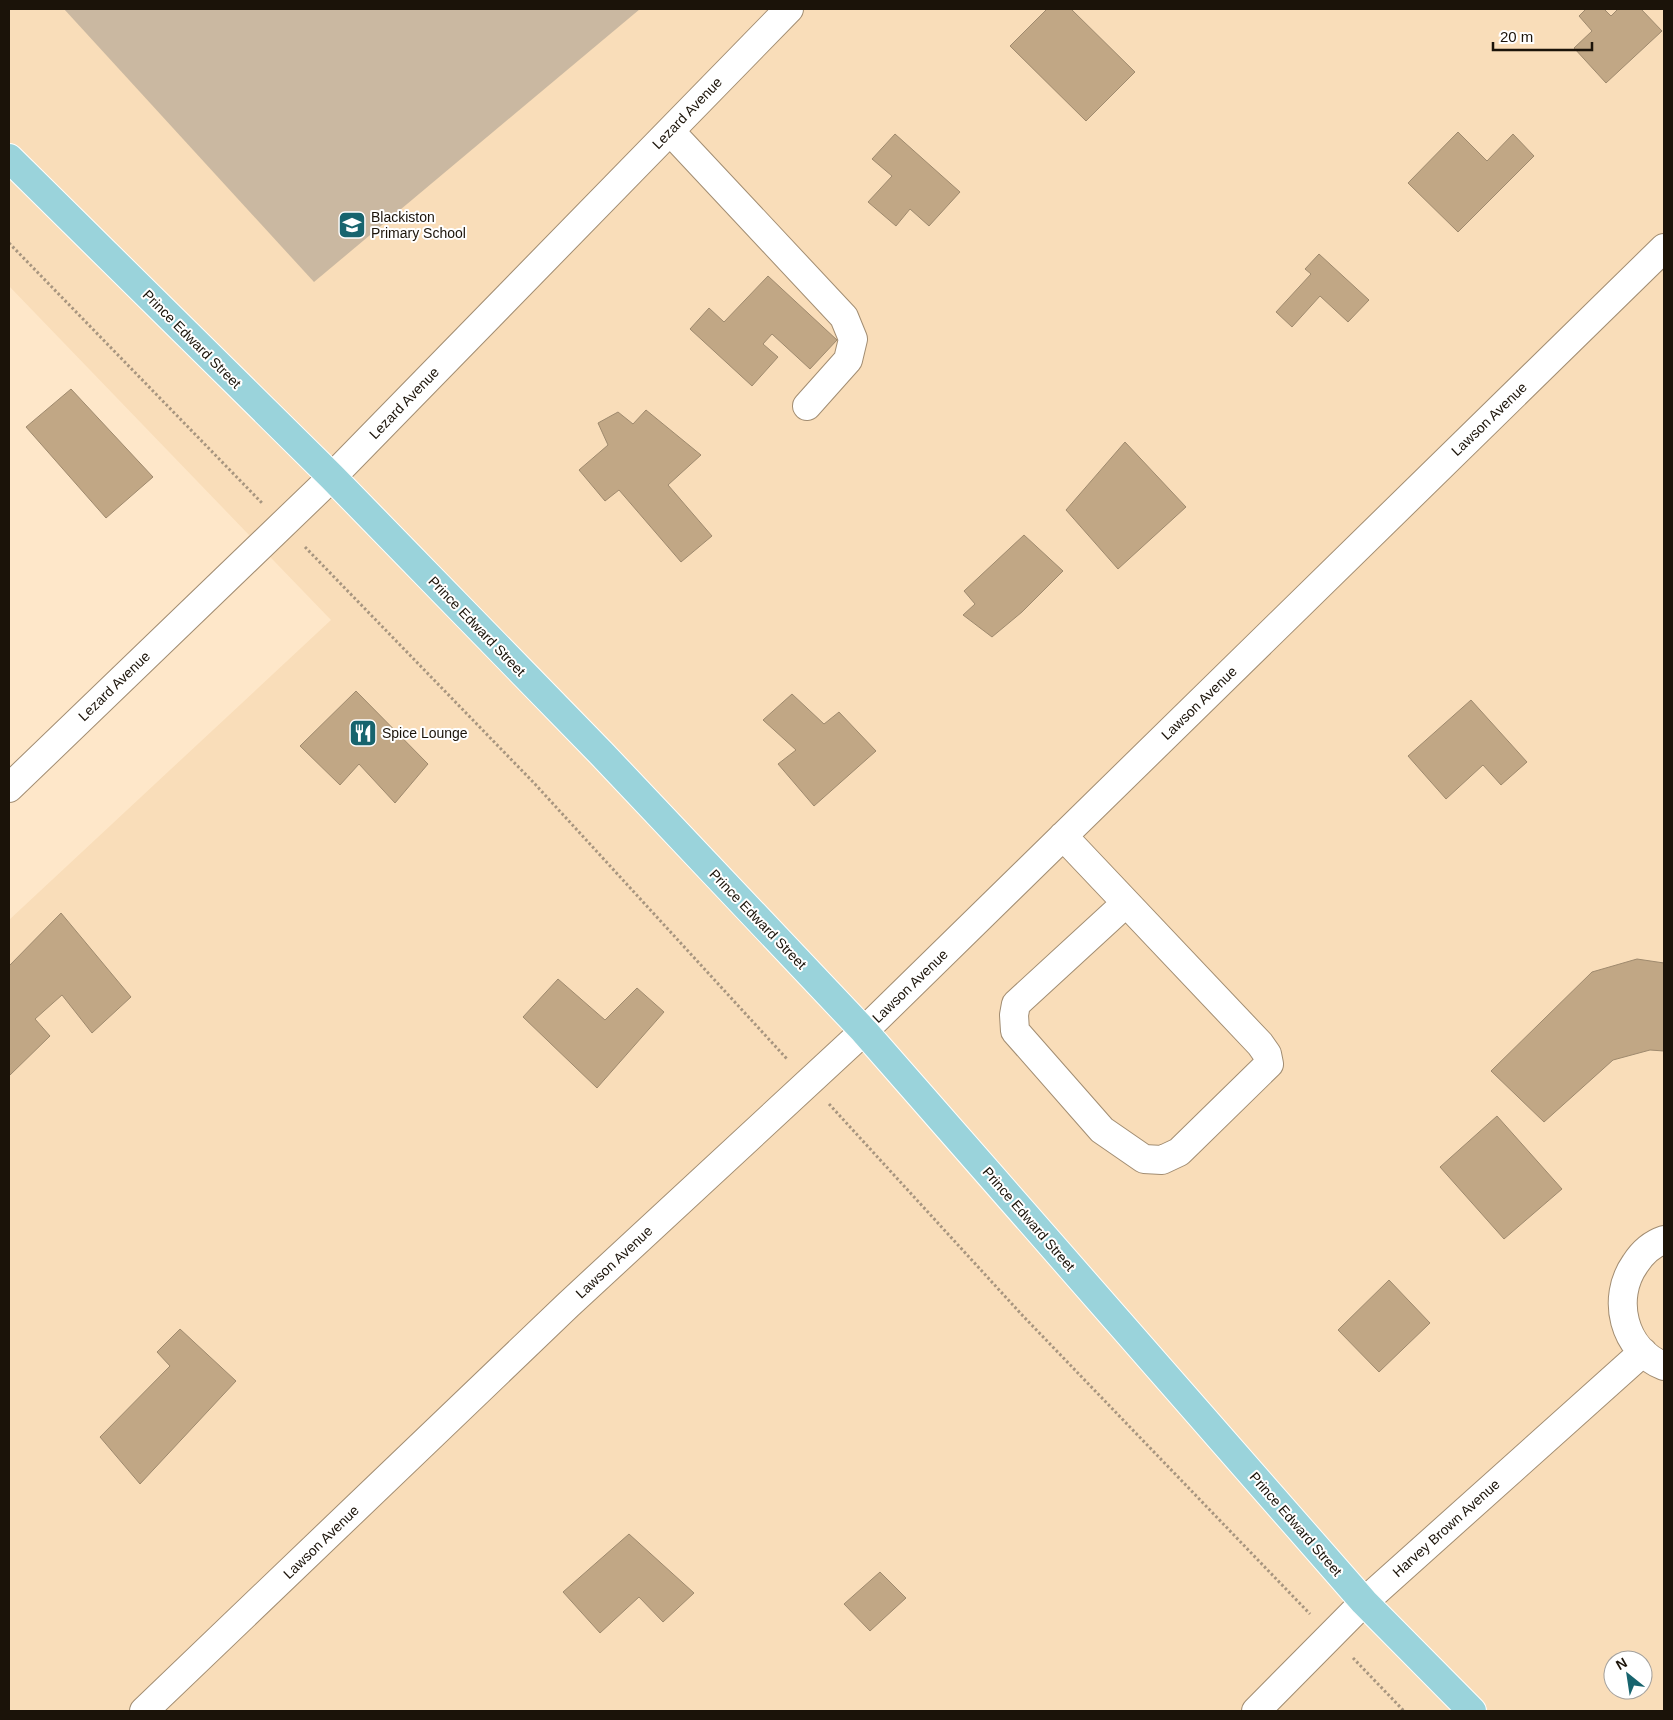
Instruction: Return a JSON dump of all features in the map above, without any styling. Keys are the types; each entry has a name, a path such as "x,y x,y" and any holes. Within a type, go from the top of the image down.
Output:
{"main road":[{"name":"Prince Edward Street","path":"9,158 332,477 600,753 864,1031 1364,1602 1472,1711"}],"street":[{"name":"Lezard Avenue","path":"9,788 332,477 789,9"},
{"path":"670,131 844,317 853,339 848,360 808,406"},
{"name":"Lawson Avenue","path":"144,1711 568,1305 864,1031 1664,248"},
{"path":"1063,836 1126,902 1260,1044 1268,1054 1269,1064 1180,1152 1162,1160 1144,1159 1102,1130 1015,1031 1014,1015 1016,1004 1126,902"},
{"name":"Harvey Brown Avenue","path":"1256,1711 1364,1602 1654,1359 1629,1335 1622,1315 1622,1293 1628,1273 1641,1255 1664,1240"}],"path":[{"path":"9,243 534,782 1024,1316 1404,1711"}],"shaded area":[{"path":"9,9 1664,9 1664,1711 9,1711 9,920 331,620 9,286"},
{"path":"64,9 640,9 314,282"}],"building":[{"path":"1047,9 1071,9 1135,72 1086,121 1010,46"},
{"path":"1586,9 1604,9 1611,16 1618,9 1641,9 1662,31 1606,83 1574,48 1592,31 1579,16"},
{"path":"1458,132 1487,161 1513,134 1534,156 1458,232 1408,183"},
{"path":"895,134 960,192 929,226 910,209 896,226 868,202 892,176 872,159"},
{"path":"1319,254 1369,300 1348,322 1320,296 1292,327 1276,312 1311,274 1305,269"},
{"path":"768,276 837,340 810,369 772,334 763,344 778,357 752,386 690,329 709,308 724,322"},
{"path":"71,389 153,477 106,518 26,427"},
{"path":"646,410 701,455 668,485 712,536 681,562 619,490 605,501 579,470 608,445 598,423 618,412 633,424"},
{"path":"1125,442 1186,507 1118,569 1066,510"},
{"path":"1024,535 1063,571 1022,612 992,637 963,615 975,604 964,591"},
{"path":"356,691 428,764 395,803 359,764 340,785 300,746"},
{"path":"792,694 824,724 839,712 876,751 814,806 778,764 796,750 763,720"},
{"path":"1471,700 1527,762 1501,785 1483,765 1446,799 1408,756"},
{"path":"61,913 131,997 92,1033 62,995 35,1019 50,1036 9,1076 9,966"},
{"path":"1637,959 1664,963 1664,1051 1650,1050 1613,1060 1544,1122 1491,1071 1592,972"},
{"path":"558,979 605,1020 637,988 664,1012 597,1088 523,1017"},
{"path":"1497,1116 1562,1189 1504,1239 1440,1167"},
{"path":"1389,1280 1430,1323 1379,1372 1338,1330"},
{"path":"180,1329 236,1381 140,1484 100,1437 170,1366 157,1352"},
{"path":"629,1534 694,1593 663,1622 639,1597 600,1633 563,1592"},
{"path":"880,1572 906,1598 870,1631 844,1604"}],"place":[{"name":"Blackiston Primary School","path":"352,225"},
{"name":"Spice Lounge","path":"363,733"}]}
